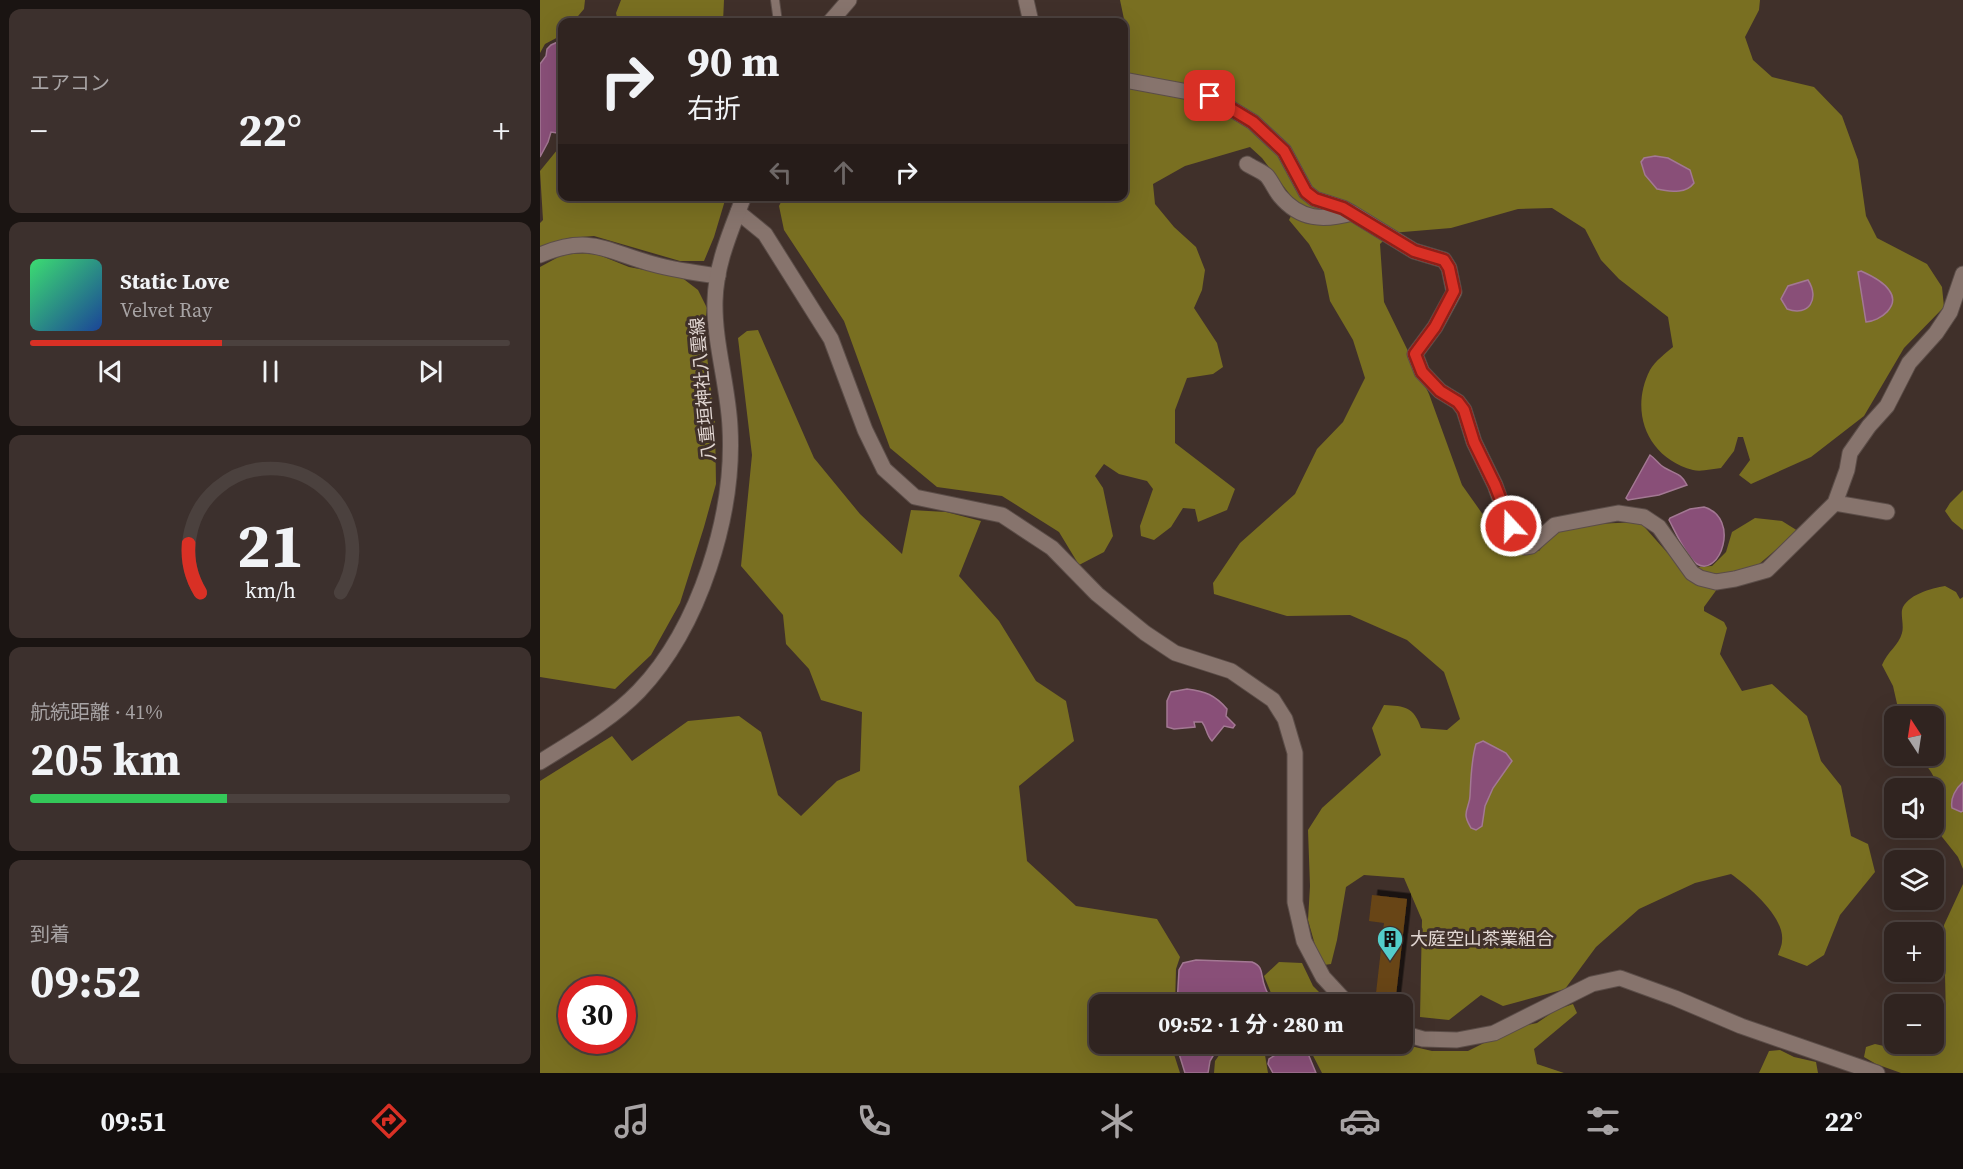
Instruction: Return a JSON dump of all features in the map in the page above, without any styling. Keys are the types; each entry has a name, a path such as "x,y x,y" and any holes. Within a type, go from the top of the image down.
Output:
{"street":[{"path":"833,18 849,0"},
{"path":"1026,0 1030,18"},
{"path":"1128,81 1210,96 1253,122 1284,151 1306,192 1315,199 1343,208 1414,251 1444,260 1449,268 1454,291 1435,327 1415,354 1422,372 1440,391 1458,402 1464,410 1474,442 1495,485 1515,541 1525,547 1531,546 1555,525 1618,513 1644,517 1659,527 1692,573 1700,578 1716,582 1767,570 1835,503 1847,470 1850,453 1887,406 1909,363 1936,333 1950,312 1963,274"},
{"path":"1246,164 1266,175 1281,197 1301,214 1316,218 1339,217 1352,213"},
{"name":"八重垣神社八雲線","path":"540,762 616,712 639,691 673,647 687,624 716,544 730,481 730,424 715,302 717,276 725,245 742,201"},
{"path":"738,212 765,234 831,339 865,430 884,469 915,497 1002,515 1052,548 1097,594 1145,633 1175,653 1232,671 1273,700 1286,719 1295,753 1295,902 1304,941 1323,977 1339,994"},
{"path":"540,255 564,246 596,245 653,264 717,276"},
{"path":"1835,503 1887,512"},
{"path":"1413,1037 1423,1040 1457,1040 1494,1032 1592,984 1620,978 1741,1026 1878,1073"}],"lane":[{"path":"775,0 777,18"}],"shaded area":[{"path":"540,0 585,0 584,9 576,18 558,18 558,37 545,44 540,53"},
{"path":"621,0 724,0 723,18 617,18 616,13"},
{"path":"1120,0 1760,0 1759,10 1745,37 1753,60 1772,77 1814,87 1842,116 1858,160 1866,216 1877,238 1927,264 1942,287 1944,307 1904,348 1864,416 1811,457 1751,484 1739,475 1750,460 1743,437 1738,437 1734,451 1721,468 1693,470 1677,464 1664,455 1646,431 1641,401 1650,370 1673,347 1668,317 1619,279 1601,260 1585,229 1552,208 1518,209 1451,228 1391,233 1380,244 1384,302 1429,394 1462,485 1508,550 1539,551 1554,531 1594,524 1640,522 1672,558 1698,567 1712,566 1726,552 1732,532 1755,518 1782,521 1798,531 1751,571 1720,585 1704,607 1704,611 1724,622 1727,628 1720,654 1742,691 1772,684 1807,716 1821,761 1841,786 1851,836 1868,844 1875,872 1840,915 1824,955 1807,966 1778,955 1782,941 1778,922 1764,903 1731,874 1695,883 1639,909 1596,947 1565,989 1503,1006 1481,995 1449,1020 1420,1017 1422,920 1404,878 1364,875 1346,887 1331,964 1324,965 1308,920 1310,886 1308,830 1322,808 1381,755 1372,728 1384,705 1408,709 1415,716 1421,728 1447,730 1460,719 1444,672 1407,640 1350,615 1287,616 1214,594 1213,583 1240,543 1295,494 1317,449 1343,422 1365,378 1353,340 1330,301 1324,272 1309,244 1289,220 1297,204 1262,158 1250,147 1185,166 1153,184 1155,204 1174,227 1196,247 1205,270 1202,290 1194,308 1217,343 1223,367 1213,374 1187,378 1175,410 1175,443 1235,489 1227,510 1198,522 1195,509 1183,508 1171,527 1154,540 1141,536 1140,526 1153,489 1147,481 1119,474 1104,464 1095,476 1103,488 1113,536 1104,552 1079,565 1059,532 1002,496 937,487 890,448 844,321 784,230 779,206 782,201 1128,201 1129,43 1128,18 1124,18"},
{"path":"558,42 558,132 551,132 540,157 540,64 551,45"},
{"path":"558,149 558,201 725,201 704,261 680,261 594,236 568,238 540,249 540,223 543,220 540,171"},
{"path":"1655,156 1668,158 1690,170 1694,183 1682,191 1657,189 1645,175 1641,162 1644,158"},
{"path":"594,253 629,267 681,277 698,290 707,308 704,332 715,421 716,484 680,603 651,655 615,689 540,677 540,267 564,254"},
{"path":"1861,271 1883,284 1892,296 1891,307 1883,316 1866,322 1858,272"},
{"path":"1808,280 1813,294 1810,305 1801,311 1787,309 1781,299 1788,286"},
{"path":"758,330 814,458 860,514 902,554 911,510 946,512 981,521 959,576 999,621 1036,681 1066,701 1074,741 1019,786 1027,861 1076,906 1157,919 1180,957 1176,969 1175,994 1089,994 1089,1054 1174,1054 1180,1073 540,1073 540,781 612,736 632,761 688,721 739,716 761,732 778,795 801,816 837,781 860,771 862,712 821,700 809,669 786,644 783,615 741,566 752,455 738,338 747,331"},
{"path":"1650,455 1663,467 1680,476 1687,485 1659,495 1628,500 1626,498"},
{"path":"1963,490 1963,530 1945,511"},
{"path":"1704,507 1715,513 1722,523 1724,534 1719,555 1713,563 1705,566 1697,564 1689,556 1669,520 1690,509"},
{"path":"1945,586 1956,592 1960,599 1963,597 1963,869 1958,857 1943,838 1944,778 1934,778 1927,766 1944,766 1944,706 1898,706 1893,686 1882,665 1902,633 1904,605 1914,596"},
{"path":"1187,689 1204,693 1218,700 1227,709 1226,716 1235,725 1233,728 1224,726 1212,741 1202,722 1194,722 1195,727 1174,729 1167,727 1167,701 1171,692"},
{"path":"1483,741 1506,753 1512,761 1493,788 1485,806 1482,826 1476,830 1471,828 1466,812 1470,799 1474,750 1476,744"},
{"path":"1963,782 1963,811 1961,812 1952,808 1952,801 1958,787"},
{"path":"1963,884 1963,1073 1901,1073 1876,1064 1864,1057 1866,1047 1875,1044 1884,1046 1884,1054 1944,1054 1944,1022 1946,1020 1944,925"},
{"path":"1196,960 1252,962 1261,969 1268,994 1178,994 1179,970 1183,963"},
{"path":"1279,962 1302,963 1313,986 1321,994 1272,994 1264,976"},
{"path":"1573,1004 1577,1013 1534,1049 1537,1064 1564,1073 1322,1073 1312,1054 1413,1054 1413,1047 1432,1051 1468,1051 1514,1028 1537,1023 1556,1010"},
{"path":"1780,1050 1794,1057 1816,1062 1818,1073 1759,1073 1769,1051"},
{"path":"1179,1054 1214,1054 1208,1073 1185,1073"},
{"path":"1220,1054 1265,1054 1268,1073 1214,1073 1215,1061"},
{"path":"1277,1054 1308,1054 1316,1073 1273,1073 1268,1064 1269,1059"}],"building":[{"name":"大庭空山茶業組合","path":"1372,895 1407,899 1396,994 1376,994 1384,923 1369,921"}],"place":[{"name":"大庭空山茶業組合","path":"1390,962"}],"route":[{"path":"1210,96 1253,122 1284,151 1306,192 1315,199 1343,208 1414,251 1444,260 1449,268 1454,291 1435,327 1415,354 1422,372 1440,391 1458,402 1464,410 1474,442 1495,485 1511,526"}]}
